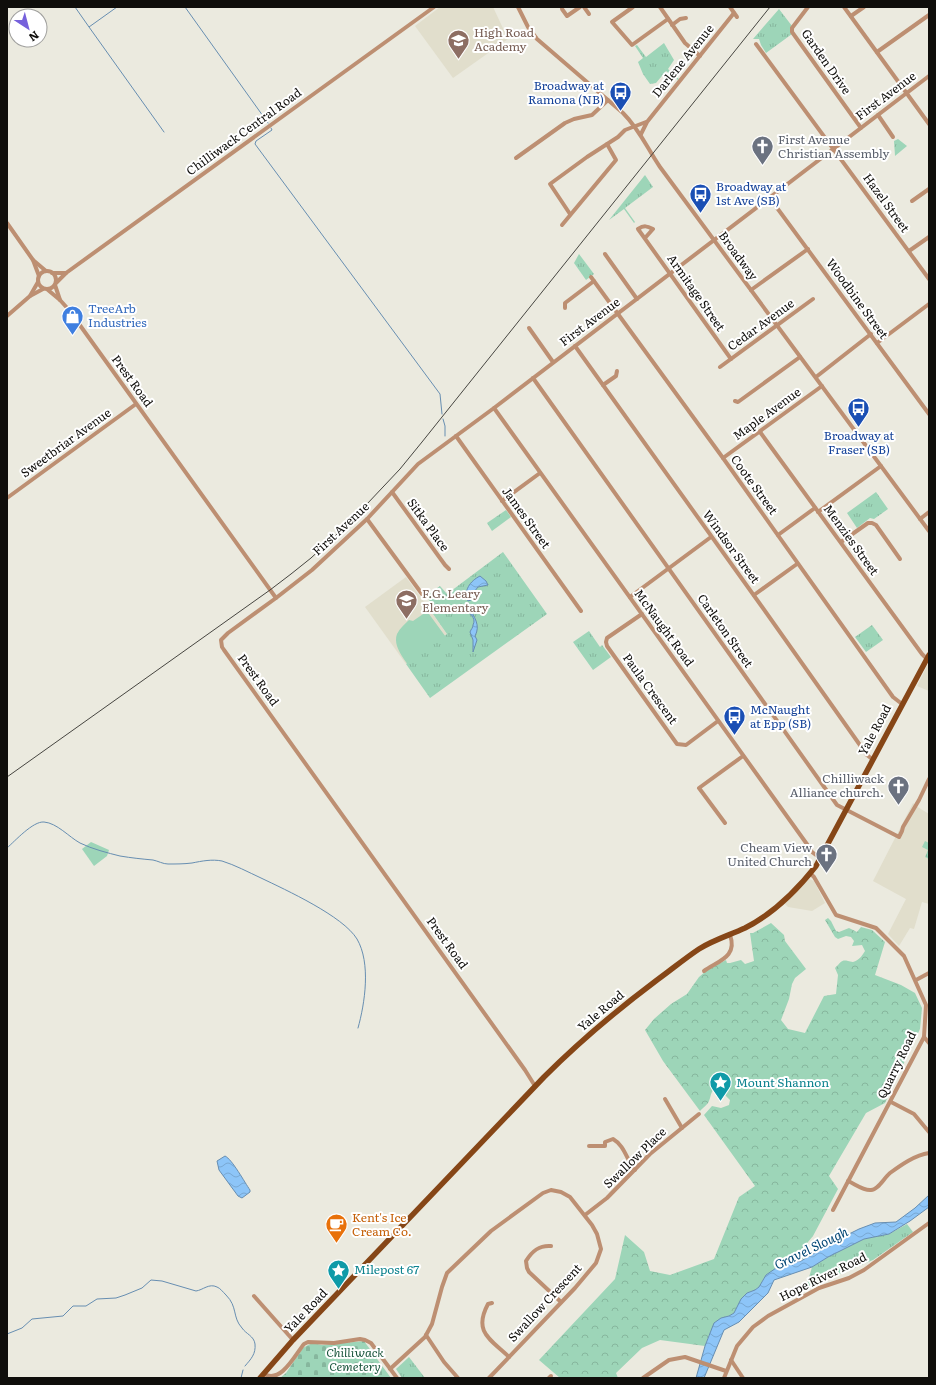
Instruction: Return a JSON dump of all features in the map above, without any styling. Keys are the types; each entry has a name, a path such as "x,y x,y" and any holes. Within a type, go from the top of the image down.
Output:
{"main road":[{"name":"Yale Road","path":"262,1376 293,1340 535,1086 565,1057 626,1004 697,950 748,926 764,916 796,888 810,873 820,858 928,657"}],"street":[{"name":"Chilliwack Central Road","path":"56,284 66,272 434,7"},
{"name":"Broadway","path":"518,7 528,27 537,39 635,125 652,155 929,531"},
{"path":"562,9 567,16 580,7"},
{"path":"584,7 589,14"},
{"path":"633,7 612,22 632,45 668,19"},
{"path":"660,7 685,43 700,56"},
{"name":"Darlene Avenue","path":"641,134 647,122 735,15 730,7"},
{"name":"Garden Drive","path":"808,7 792,28 792,32 861,128"},
{"path":"844,7 929,124"},
{"path":"851,16 864,7"},
{"path":"877,52 929,14"},
{"path":"672,25 680,19 686,18"},
{"name":"Hazel Street","path":"756,44 929,279"},
{"name":"First Avenue","path":"276,598 312,570 367,519 418,464 494,408 929,76"},
{"path":"516,158 565,123 574,119 592,115 608,100"},
{"path":"878,116 893,137"},
{"path":"625,130 628,118"},
{"path":"570,214 550,184 619,136 625,130 635,125 647,122"},
{"path":"562,225 616,160 607,144"},
{"path":"912,201 929,189"},
{"name":"Woodbine Street","path":"769,197 929,414"},
{"path":"7,223 32,260 39,276 38,282 30,296"},
{"path":"909,251 929,237"},
{"name":"Armitage Street","path":"645,238 731,359"},
{"path":"751,290 808,249"},
{"path":"605,254 637,298"},
{"path":"32,260 46,271 52,273 66,272"},
{"path":"39,276 46,271"},
{"path":"7,316 30,296 45,289 52,288 56,284 56,277 52,273"},
{"name":"Coote Street","path":"565,308 565,303 592,279 893,696 902,704"},
{"path":"38,282 40,287 45,289"},
{"name":"Prest Road","path":"56,284 60,300 276,598 223,637 221,640 222,647 484,1012 535,1086"},
{"name":"Prest Road","path":"45,289 60,300"},
{"name":"Cedar Avenue","path":"720,367 813,299"},
{"path":"877,343 929,304"},
{"path":"529,328 554,362"},
{"path":"816,377 871,334"},
{"name":"Windsor Street","path":"575,346 872,759"},
{"path":"735,401 738,402 800,357"},
{"path":"603,386 616,376 617,371"},
{"name":"Carleton Street","path":"533,378 837,805 899,837 929,778"},
{"name":"Maple Avenue","path":"722,458 822,386"},
{"name":"Sweetbriar Avenue","path":"7,498 136,404"},
{"name":"McNaught Road","path":"494,408 812,852 820,858"},
{"name":"Menzies Street","path":"760,432 922,654 928,657"},
{"name":"James Street","path":"456,436 581,611"},
{"path":"778,535 881,466"},
{"path":"502,501 540,473"},
{"name":"Sitka Place","path":"392,492 449,569"},
{"path":"920,519 929,512"},
{"path":"367,519 422,594"},
{"path":"841,542 868,523 872,522 876,525 900,559"},
{"path":"630,597 711,537"},
{"path":"754,595 798,564"},
{"name":"Paula Crescent","path":"642,614 607,638 607,646 677,744 686,745 718,721"},
{"path":"725,823 699,788 744,756"},
{"name":"Quarry Road","path":"810,873 814,877 836,915 876,928 904,956 928,1008 924,1036 891,1102 833,1210"},
{"path":"704,971 726,958 732,946 730,935"},
{"path":"916,980 929,973"},
{"path":"924,1036 929,1043"},
{"path":"665,1100 682,1128"},
{"path":"891,1102 914,1114 929,1132"},
{"name":"Swallow Place","path":"585,1215 604,1201 650,1154 699,1114"},
{"path":"589,1146 604,1146 605,1142 613,1139 619,1142 635,1170"},
{"path":"848,1181 865,1189 876,1189 889,1174 918,1156 929,1153"},
{"name":"Swallow Crescent","path":"426,1335 432,1324 447,1273 491,1230 542,1193 551,1190 561,1192 570,1197 585,1215 597,1234 601,1249 596,1263 575,1288 489,1378"},
{"name":"Hope River Road","path":"724,1378 730,1360 744,1336 768,1316 819,1288 848,1278 864,1270 929,1224"},
{"path":"551,1246 543,1245 531,1253 526,1261 527,1268 529,1272 561,1302"},
{"path":"254,1296 293,1340"},
{"path":"492,1303 488,1304 485,1310 482,1320 483,1329 487,1338 509,1357"},
{"path":"390,1369 426,1335 444,1362 458,1378"},
{"path":"262,1376 273,1376 286,1368 304,1344 308,1342 334,1343 360,1339 371,1344 397,1378"},
{"path":"643,1378 669,1360 685,1356 726,1371"},
{"path":"730,1360 743,1378"}],"shaded area":[{"name":"High Road Academy","path":"440,7 493,7 508,39 453,78 415,26"},
{"name":"F.G. Leary Elementary","path":"406,577 447,634 406,664 365,607"},
{"path":"929,662 929,691 917,686"},
{"path":"913,803 929,814 929,904 922,902 914,929 910,928 899,946 888,934 906,899 873,881"},
{"path":"809,879 814,881 825,903 812,911 788,907 784,903"}],"green space":[{"path":"779,9 792,26 790,31 792,34 766,53 759,39 753,39"},
{"path":"664,43 674,60 668,69 679,79 678,80 666,71 656,83 650,84 643,74 638,62 643,58 635,46 637,45 646,57"},
{"path":"898,139 907,146 895,156 894,141"},
{"path":"645,175 653,187 625,208 635,222 634,223 624,209 609,220"},
{"path":"579,254 594,274 586,280 574,263"},
{"path":"876,492 888,509 874,519 870,518 857,528 847,513"},
{"path":"506,510 511,517 492,531 487,523"},
{"path":"503,552 547,614 430,698 406,664 447,634 428,607 432,604 426,596 440,586 447,594"},
{"path":"426,612 451,644 422,681 400,653 396,640 398,632 409,620 413,621"},
{"path":"872,625 883,640 866,652 855,637"},
{"path":"589,631 600,647 602,645 611,657 593,670 573,642"},
{"path":"925,841 929,843 929,859 925,857 928,850 922,847"},
{"path":"91,842 109,850 107,856 94,866 82,849"},
{"path":"828,918 836,931 839,932 849,928 857,932 861,927 872,930 885,942 875,975 901,985 915,993 922,1008 920,1029 885,1103 866,1113 829,1176 838,1189 813,1236 803,1248 803,1259 784,1265 766,1275 759,1287 747,1293 734,1313 721,1318 709,1335 705,1346 660,1340 642,1348 616,1373 618,1378 560,1378 539,1360 615,1279 625,1235 644,1252 650,1271 670,1275 714,1259 739,1197 755,1186 704,1115 712,1106 721,1108 729,1105 730,1100 718,1088 715,1089 708,1103 700,1111 663,1061 645,1030 654,1019 671,1004 687,994 699,977 706,971 726,960 727,963 730,963 741,960 745,964 754,961 750,933 753,933 771,923 784,935 785,941 806,969 795,978 792,984 789,999 781,1020 788,1029 805,1033 824,996 836,994 838,975 835,968 842,961 853,962 857,960 865,951 862,945 852,946 854,941 851,937 846,936 838,939 835,937 825,920"},
{"path":"907,1224 913,1232 873,1260 806,1288 812,1267 828,1257 864,1239 889,1234"},
{"name":"Chilliwack Cemetery","path":"364,1341 391,1378 280,1378 286,1373 303,1348 308,1345 313,1343 322,1345"},
{"path":"409,1357 425,1378 402,1378 396,1369"}],"water":[{"path":"480,576 488,585 478,587 471,600 468,601 466,594 468,587 470,583"},
{"path":"466,607 469,607 477,625 477,632 475,636 477,640 473,652 473,640 470,632 473,627 474,620"},
{"path":"225,1156 235,1166 250,1190 250,1192 242,1198 238,1196 219,1170 217,1161"},
{"path":"929,1195 929,1207 889,1234 864,1239 828,1257 812,1267 774,1280 768,1293 739,1322 724,1330 704,1378 696,1378 705,1346 714,1323 721,1318 734,1313 741,1299 747,1293 759,1287 766,1275 779,1266 801,1261 859,1229 875,1223 896,1222"}],"waterway":[{"path":"75,7 89,27 117,7"},
{"path":"185,7 268,123"},
{"path":"89,27 164,132"},
{"path":"271,128 272,130 256,141 255,144 440,394 442,414"},
{"path":"443,419 445,436"},
{"path":"7,848 30,828 44,822 54,825 80,843 100,851 120,856 153,860 164,864 211,860 218,860 232,864 313,904 340,921 350,930 357,939 361,949 364,960 365,983 363,1007 358,1028"},
{"path":"7,1334 22,1328 32,1319 63,1316 73,1306 86,1306 97,1299 116,1298 142,1288 151,1280 162,1281 196,1291 209,1286 214,1286 220,1289 230,1299 239,1324 254,1341 254,1354 245,1366"},
{"path":"241,1378 243,1370"}],"railway":[{"path":"7,777 270,590 311,558 350,522 400,469 770,7"}],"place":[{"name":"High Road Academy","path":"459,60"},
{"name":"Broadway at Ramona (NB)","path":"620,112"},
{"name":"First Avenue Christian Assembly","path":"763,166"},
{"name":"Broadway at 1st Ave (SB)","path":"700,214"},
{"name":"TreeArb Industries","path":"73,336"},
{"name":"Broadway at Fraser (SB)","path":"859,428"},
{"name":"F.G. Leary Elementary","path":"406,620"},
{"name":"McNaught at Epp (SB)","path":"735,736"},
{"name":"Chilliwack Alliance church.","path":"899,806"},
{"name":"Cheam View United Church","path":"827,874"},
{"name":"Mount Shannon","path":"721,1102"},
{"name":"Kent's Ice Cream Co.","path":"336,1244"},
{"name":"Milepost 67","path":"339,1290"}],"water label":[{"name":"Gravel Slough","path":"811,1248"}]}
